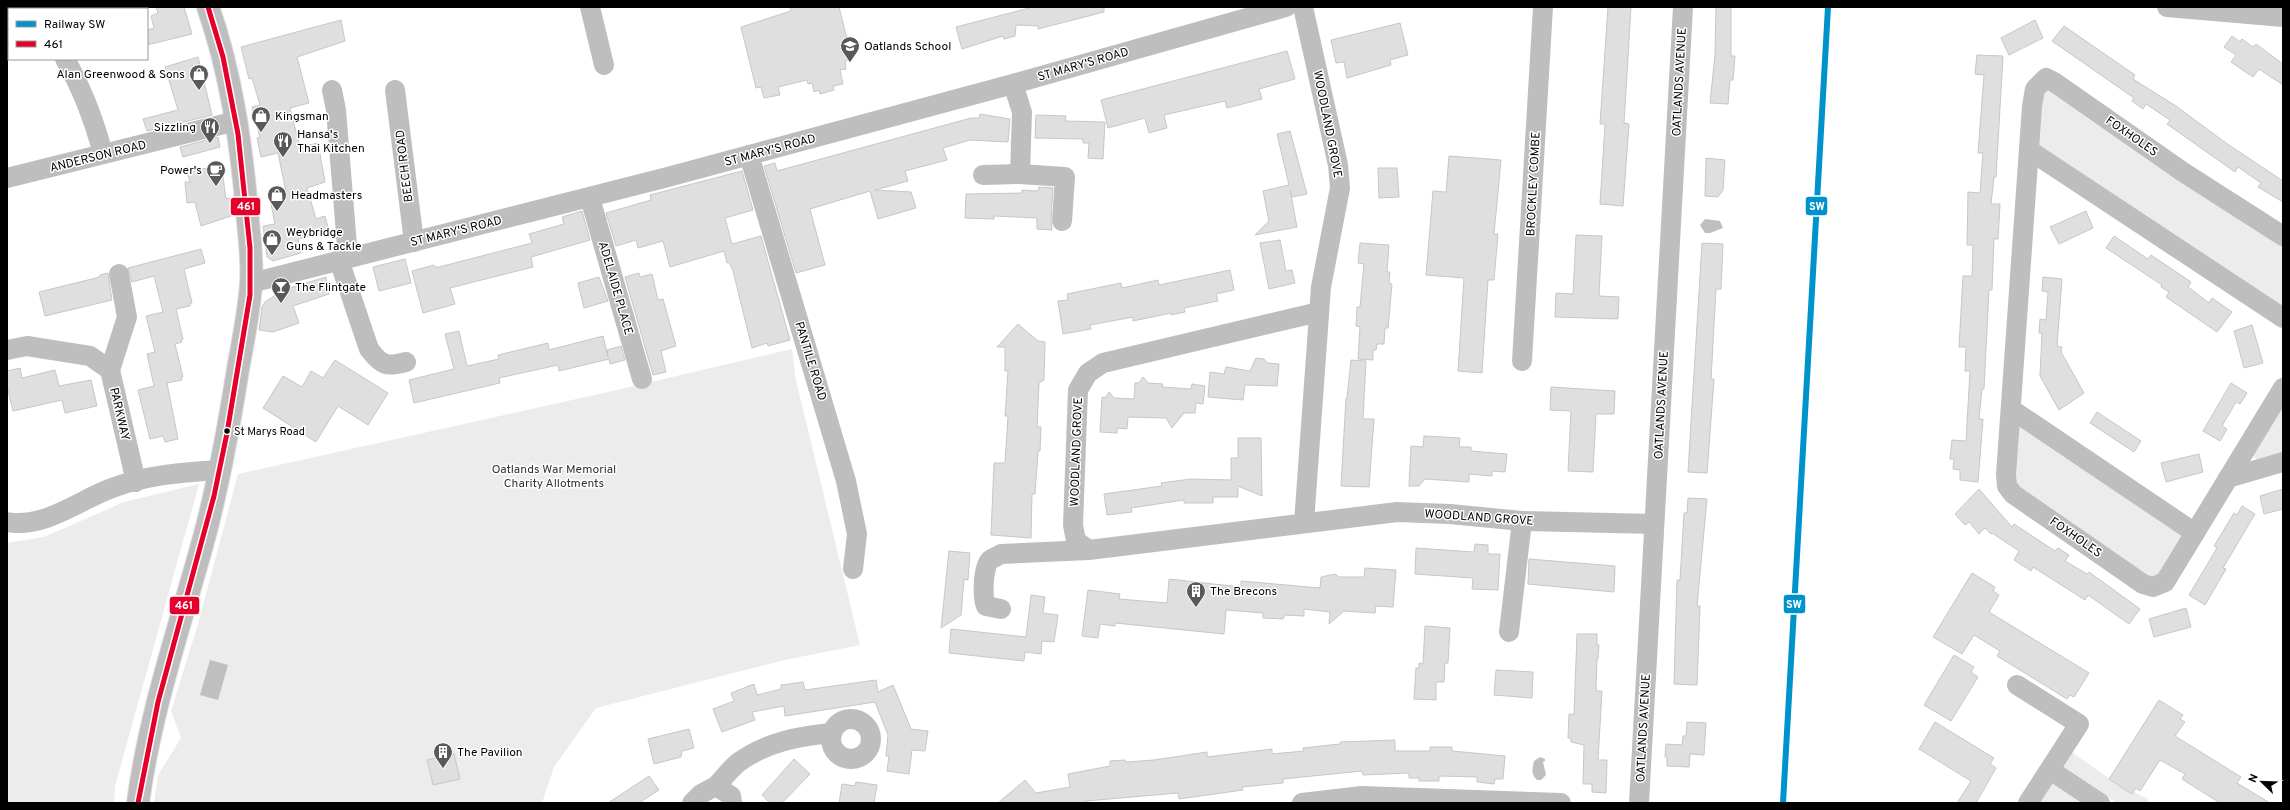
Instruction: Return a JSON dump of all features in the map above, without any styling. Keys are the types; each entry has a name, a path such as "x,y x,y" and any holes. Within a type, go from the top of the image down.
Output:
{"main road":[{"path":"138,803 142,770 160,692 204,537 220,470 233,402 251,283 243,166 236,121 226,70 208,7"}],"street":[{"path":"590,7 604,65"},
{"name":"ST MARY'S ROAD","path":"251,283 590,198 1012,84 1240,13 1286,7"},
{"name":"WOODLAND GROVE","path":"1303,7 1338,165 1340,188 1324,268 1319,312 1304,523"},
{"name":"BROCKLEY COMBE","path":"1522,361 1543,7"},
{"name":"OATLANDS AVENUE","path":"1639,803 1683,7"},
{"path":"2166,7 2283,17"},
{"path":"66,60 79,84 92,114 103,154"},
{"name":"FOXHOLES","path":"2283,236 2183,172 2054,82 2046,78 2035,89 2029,150 2006,475 2007,486 2013,494 2143,584 2154,587 2165,582 2283,388"},
{"path":"1012,84 1022,112 1020,174"},
{"path":"332,90 336,110 344,259 369,349 378,361 390,366 406,362"},
{"name":"BEECH ROAD","path":"395,90 414,242"},
{"name":"ANDERSON ROAD","path":"7,178 236,121"},
{"path":"2029,150 2283,318"},
{"name":"PANTILE ROAD","path":"749,155 846,481 857,534 853,569"},
{"path":"983,175 1020,174 1065,177 1062,221"},
{"name":"ADELAIDE PLACE","path":"590,198 642,379"},
{"path":"7,350 27,346 90,356 110,370 127,317 119,274"},
{"name":"WOODLAND GROVE","path":"1319,312 1103,363 1088,373 1078,390 1073,525 1076,541 1089,550 1397,512 1450,514 1522,521 1654,524"},
{"name":"PARKWAY","path":"110,370 136,482"},
{"path":"2011,409 2195,533"},
{"path":"2228,478 2283,462"},
{"path":"7,522 13,523 44,520 113,488 136,482 178,472 220,470"},
{"path":"1509,632 1522,521"},
{"path":"1001,609 986,606 982,599 986,568 990,561 1001,554 1089,550"},
{"path":"2017,685 2079,724 2028,803"},
{"path":"692,803 701,794 716,786 739,762 763,749 796,736 832,733"},
{"path":"2050,770 2100,803"},
{"path":"716,786 731,796 732,803"},
{"path":"1302,803 1362,796 1561,803"}],"green space":[{"path":"2045,87 2283,235 2283,309 2037,144 2041,92"},
{"name":"Oatlands War Memorial Charity Allotments","path":"792,349 795,376 860,645 789,659 596,708 554,767 542,803 154,803 158,775 181,738 171,711 198,624 238,474 608,392"},
{"path":"2283,395 2283,453 2267,459 2255,458 2252,456"},
{"path":"2019,426 2183,535 2162,576 2147,577 2019,486 2015,479"},
{"path":"199,484 115,786 114,803 7,803 7,543 44,537 124,502"},
{"path":"2064,747 2132,794 2134,792 2148,799 2147,803 2117,803 2068,776 2060,768"},
{"path":"2050,770 2100,803 2028,803"}],"shaded area":[{"path":"1705,219 1720,221 1723,228 1710,233 1705,233 1700,225"},
{"path":"210,660 228,665 218,700 200,695"},
{"path":"1540,757 1545,759 1543,762 1546,775 1541,780 1537,780 1532,771 1534,761"}],"building":[{"path":"156,7 184,7 192,34 148,45 148,30 154,28 151,16 158,13"},
{"path":"790,7 839,7 852,59 845,61 846,69 840,70 843,84 833,86 834,90 820,94 819,90 814,92 812,83 808,84 807,80 778,87 780,95 764,98 761,87 756,88 741,27 791,11"},
{"path":"1033,7 1104,7 1104,12 1038,29 1038,26 1016,25 1015,36 1004,39 1003,36 962,49 956,27"},
{"path":"1608,7 1631,7 1624,123 1629,124 1623,206 1600,204 1605,124 1600,124"},
{"path":"1716,7 1731,7 1731,56 1735,56 1733,80 1730,80 1728,104 1710,103 1715,55"},
{"path":"341,20 345,41 297,57 309,103 290,108 300,147 318,143 325,182 307,188 316,219 325,216 329,231 298,239 301,253 273,261 267,257 263,226 275,224 269,194 286,192 278,153 261,157 257,138 260,137 252,107 260,105 252,78 249,79 241,47"},
{"path":"2035,20 2043,38 2009,55 2001,38"},
{"path":"1400,23 1408,55 1390,60 1391,65 1347,78 1344,62 1336,63 1331,40"},
{"path":"2064,26 2135,75 2133,79 2176,106 2226,143 2283,181 2283,202 2258,187 2261,183 2238,167 2235,172 2167,124 2170,120 2146,104 2143,109 2132,101 2134,98 2052,41"},
{"path":"2232,36 2240,42 2242,39 2253,47 2256,44 2283,64 2283,85 2259,69 2253,77 2231,62 2236,55 2224,47"},
{"path":"1287,51 1295,79 1259,89 1262,99 1227,108 1225,101 1164,115 1167,128 1149,133 1145,118 1108,128 1101,100"},
{"path":"1977,55 2003,56 1996,177 1994,177 1991,204 2000,204 1998,239 1994,239 1992,290 1989,290 1984,389 1982,389 1979,419 1983,419 1978,482 1960,480 1960,470 1953,469 1954,459 1950,459 1952,440 1966,441 1970,371 1965,371 1966,347 1959,347 1963,276 1972,276 1973,245 1967,245 1968,192 1980,193 1983,153 1978,153 1984,75 1975,74"},
{"path":"198,57 212,115 147,131 143,119 178,110 165,67"},
{"path":"980,114 1010,119 1008,142 970,140 943,148 947,160 905,171 908,181 875,190 911,192 916,208 878,219 870,191 810,209 825,265 796,273 764,166 775,163 777,171 971,118 979,118"},
{"path":"1036,115 1066,116 1065,121 1105,122 1103,159 1088,158 1089,143 1083,143 1083,139 1035,138"},
{"path":"1290,131 1307,194 1292,197 1290,190 1297,227 1255,235 1269,221 1263,191 1289,185 1277,134"},
{"path":"218,137 220,147 183,157 180,147"},
{"path":"1449,156 1501,160 1494,234 1498,234 1494,280 1488,280 1482,373 1458,371 1464,278 1426,275 1433,191 1446,192"},
{"path":"1706,158 1725,160 1723,190 1718,197 1705,196"},
{"path":"186,167 222,170 226,199 231,198 231,216 201,226 195,202 187,203 185,182 190,182"},
{"path":"1378,168 1397,168 1399,197 1379,198"},
{"path":"742,171 753,210 725,218 732,244 761,236 790,340 768,346 767,343 752,348 733,271 729,262 727,263 724,251 670,267 663,241 638,248 636,240 616,246 606,213 651,200 650,195"},
{"path":"1039,187 1053,188 1051,220 1052,230 1037,229 1037,218 994,216 994,219 965,218 966,194 1022,193 1022,190 1038,191"},
{"path":"582,211 590,240 531,257 533,267 450,288 455,304 423,313 412,271 434,265 434,267 439,267 532,243 529,234 564,224 562,217"},
{"path":"2086,211 2093,228 2059,244 2050,227"},
{"path":"1576,235 1602,236 1599,296 1619,297 1618,319 1555,317 1556,293 1573,294"},
{"path":"2114,236 2148,259 2151,255 2191,282 2188,287 2209,303 2212,298 2232,312 2217,332 2166,297 2169,292 2161,287 2162,285 2106,248"},
{"path":"1280,240 1286,271 1292,270 1295,283 1269,289 1260,243"},
{"path":"1360,243 1389,245 1387,272 1390,272 1389,283 1392,284 1388,328 1385,328 1384,344 1377,344 1376,350 1373,350 1373,360 1358,359 1360,327 1356,326 1357,307 1360,307 1364,264 1358,263"},
{"path":"1702,243 1723,244 1721,289 1716,289 1711,379 1714,379 1707,473 1688,472"},
{"path":"201,249 205,263 184,269 192,303 190,303 190,306 176,309 183,339 181,340 182,342 175,344 183,377 181,377 182,380 167,383 178,439 165,442 163,436 150,439 138,390 154,386 147,354 155,352 146,316 163,312 154,276 132,282 128,268"},
{"path":"405,259 411,283 379,291 373,267"},
{"path":"1230,270 1234,290 1216,294 1218,301 1184,308 1185,312 1171,315 1171,313 1133,321 1133,317 1090,325 1091,329 1063,334 1058,301 1068,300 1067,294 1121,283 1122,288 1158,280 1159,285"},
{"path":"108,273 112,300 45,316 39,292 100,277 100,275"},
{"path":"639,273 640,277 652,274 658,300 663,299 676,346 661,351 666,372 653,375 625,277"},
{"name":"The Flintgate","path":"326,277 329,294 293,306 299,323 273,332 259,330 262,307 265,302 283,290"},
{"path":"599,277 608,301 584,308 578,283"},
{"path":"2043,277 2062,279 2057,346 2062,347 2061,352 2084,393 2059,410 2040,376 2042,333 2039,333 2040,319 2046,320 2048,292 2042,291"},
{"path":"1018,324 1038,341 1045,342 1044,380 1039,383 1037,427 1041,427 1040,451 1038,451 1035,494 1032,494 1031,538 991,535 994,463 1005,463 1008,416 1005,416 1008,371 1005,371 1005,347 997,347"},
{"path":"2252,325 2263,363 2244,368 2234,331"},
{"path":"459,331 467,366 499,359 498,355 548,343 549,350 603,336 608,357 607,350 621,346 625,360 610,364 609,359 559,371 558,365 499,378 500,383 414,403 409,380 454,369 445,334"},
{"path":"1256,358 1264,359 1267,363 1279,364 1277,386 1245,385 1243,400 1208,397 1210,372 1224,374 1226,367 1250,371"},
{"path":"335,360 388,393 368,425 338,406 316,442 263,408 283,376 302,387 311,371 323,378"},
{"path":"1351,360 1366,361 1363,419 1374,419 1369,487 1341,486 1346,398"},
{"path":"20,368 22,378 55,370 59,386 91,380 97,406 65,413 62,400 13,411 7,386 7,371"},
{"path":"1143,377 1148,383 1163,384 1162,387 1191,389 1192,384 1205,386 1203,404 1196,403 1195,413 1184,413 1172,428 1166,418 1128,417 1127,429 1117,428 1117,433 1100,432 1102,397 1105,398 1109,392 1114,398 1134,399 1135,383 1139,383"},
{"path":"2231,383 2247,393 2240,404 2236,402 2222,426 2227,429 2220,441 2203,431"},
{"path":"1551,387 1615,391 1614,414 1596,414 1593,472 1568,471 1571,411 1550,410"},
{"path":"2097,412 2141,441 2134,452 2090,423"},
{"path":"1424,436 1460,438 1459,447 1471,447 1471,451 1507,454 1505,472 1492,471 1492,476 1469,474 1469,482 1425,479 1419,486 1409,486 1411,446 1423,447"},
{"path":"1238,438 1261,438 1262,496 1238,486 1238,497 1213,497 1213,503 1184,503 1184,500 1131,508 1132,512 1107,515 1104,494 1162,486 1161,483 1191,479 1231,480 1231,458 1238,458"},
{"path":"2199,454 2203,472 2166,482 2161,463"},
{"path":"1979,489 2012,527 2014,524 2055,551 2058,548 2069,555 2065,561 2087,574 2089,572 2140,609 2129,624 2088,595 2085,600 2033,567 2031,571 2014,560 2019,551 1992,533 1991,534 1985,528 1979,534 1969,522 1965,525 1955,514"},
{"path":"2283,489 2283,509 2264,514 2260,496"},
{"path":"1688,498 1707,499 1697,606 1700,606 1697,685 1674,684 1677,580 1680,580 1684,513 1687,513"},
{"path":"2242,506 2255,514 2223,568 2226,569 2205,605 2189,595 2217,548 2214,546 2234,513 2237,515"},
{"path":"1475,544 1488,545 1488,554 1500,554 1498,590 1472,589 1473,578 1415,574 1416,548 1474,552"},
{"path":"949,551 970,553 968,580 964,579 961,615 941,628"},
{"path":"1529,559 1615,566 1614,592 1528,584"},
{"path":"1365,568 1396,570 1393,607 1376,606 1375,613 1344,611 1329,624 1330,612 1304,609 1304,616 1285,615 1283,619 1263,618 1263,613 1226,610 1224,634 1115,623 1115,626 1100,624 1098,638 1082,636 1088,590 1120,594 1119,599 1167,603 1169,579 1241,587 1241,581 1320,588 1321,577 1335,574 1339,577 1364,577"},
{"path":"1972,573 1995,587 1993,591 1999,595 1989,612 2089,673 2074,697 2070,695 2067,699 1997,656 2000,651 1974,635 1962,654 1933,637"},
{"path":"1031,595 1045,597 1043,613 1058,615 1054,642 1042,641 1041,654 1025,652 1024,661 949,653 951,629 1026,637"},
{"path":"2186,608 2191,627 2154,637 2149,619"},
{"path":"1425,626 1450,628 1448,663 1445,663 1444,682 1436,682 1436,700 1414,699 1416,668 1419,668 1419,663 1423,664"},
{"path":"1577,634 1597,634 1597,645 1599,645 1596,691 1602,691 1598,760 1607,760 1606,793 1592,792 1592,784 1583,784 1584,745 1571,742 1571,738 1568,738 1569,714 1574,714"},
{"path":"1954,655 1974,667 1971,672 1978,677 1951,721 1924,705"},
{"path":"1496,670 1533,672 1532,698 1494,695"},
{"path":"876,680 878,692 893,685 911,729 928,731 925,751 912,750 909,774 887,771 889,756 886,756 888,735 875,702 785,716 784,706 752,712 755,720 722,732 713,709 734,701 731,693 754,684 757,695 781,689 781,685 803,682 805,690"},
{"path":"2159,700 2183,715 2180,719 2185,722 2175,736 2241,777 2237,783 2270,803 2220,803 2182,779 2185,774 2160,760 2140,791 2136,788 2132,794 2109,779"},
{"path":"1687,722 1706,723 1704,755 1690,754 1689,767 1667,766 1667,757 1665,757 1666,744 1682,745 1683,736 1686,736"},
{"path":"1935,722 1994,758 1990,764 1996,768 1976,803 1957,803 1971,781 1919,749"},
{"path":"689,729 694,748 682,751 681,757 654,764 648,739"},
{"path":"1395,740 1395,751 1430,751 1430,747 1452,747 1452,751 1505,756 1503,779 1495,779 1494,784 1477,782 1477,777 1439,776 1439,781 1419,781 1419,778 1409,778 1409,773 1363,775 1362,771 1283,779 1283,783 1242,787 1243,790 1179,799 1178,793 1086,801 1086,803 998,803 1025,780 1036,793 1070,787 1068,774 1110,766 1110,761 1125,760 1126,762 1154,760 1207,752 1207,757 1272,749 1272,754 1304,751 1303,748 1340,744 1340,742"},
{"name":"The Pavilion","path":"454,754 460,779 433,785 427,760"},
{"path":"794,759 810,774 782,803 770,803 762,795"},
{"path":"649,776 659,790 639,803 608,803"},
{"path":"856,782 877,785 874,803 839,803 842,784 855,786"}],"rail line":[{"name":"SW","path":"1783,803 1828,7"}],"transit line":[{"name":"461","path":"138,803 158,702 214,496 227,433 250,295 250,248 238,134 223,57 208,7"}],"place":[{"name":"Oatlands School","path":"850,63"},
{"name":"Alan Greenwood & Sons","path":"199,91"},
{"name":"Kingsman","path":"261,133"},
{"name":"Sizzling","path":"210,144"},
{"name":"Hansa's Thai Kitchen","path":"283,158"},
{"name":"Power's","path":"216,187"},
{"name":"Headmasters","path":"277,212"},
{"name":"Weybridge Guns & Tackle","path":"272,256"},
{"name":"The Flintgate","path":"281,304"},
{"name":"St Marys Road","path":"227,431"},
{"name":"The Brecons","path":"1196,608"},
{"name":"The Pavilion","path":"443,769"}]}
